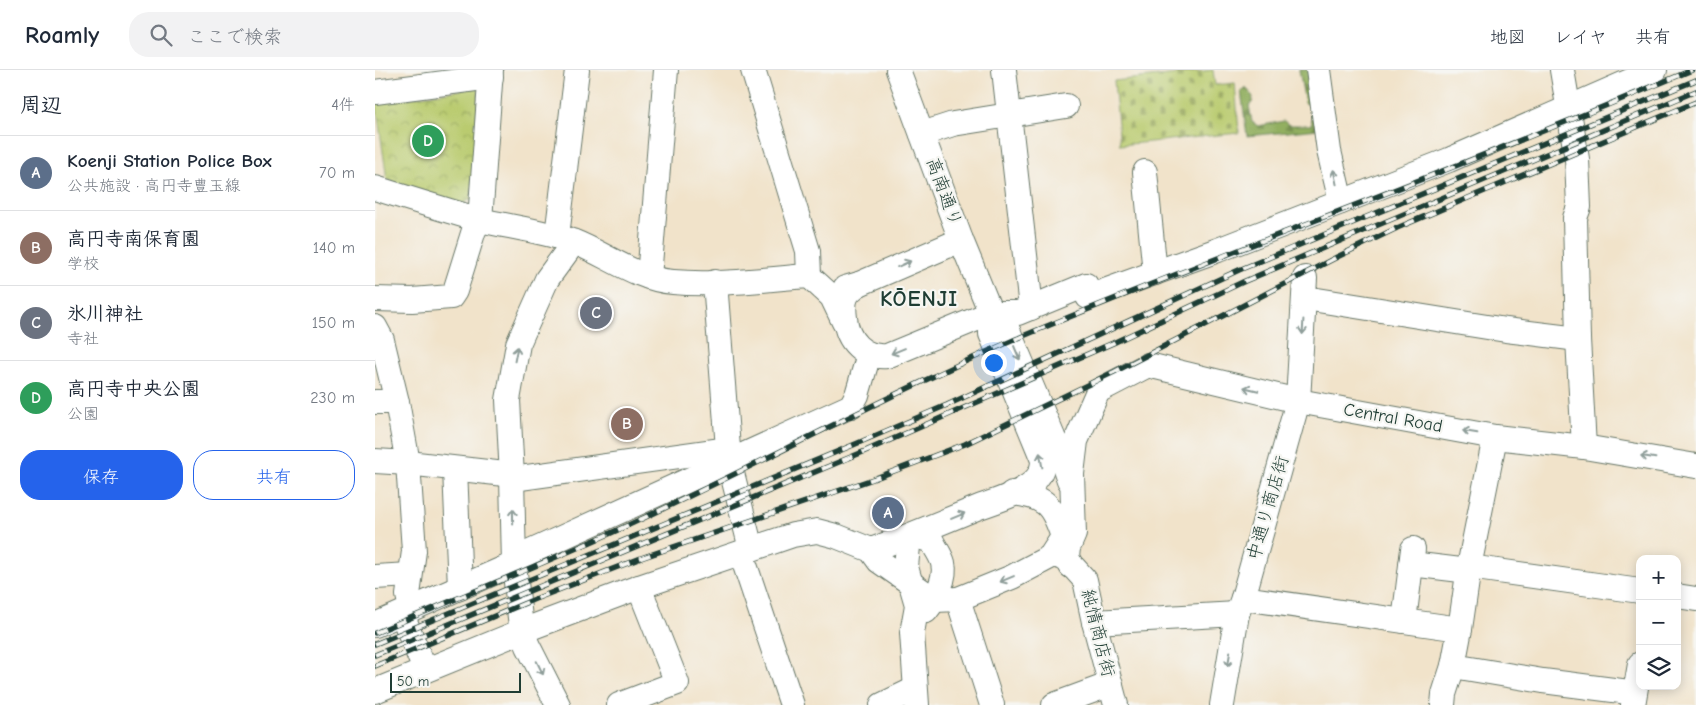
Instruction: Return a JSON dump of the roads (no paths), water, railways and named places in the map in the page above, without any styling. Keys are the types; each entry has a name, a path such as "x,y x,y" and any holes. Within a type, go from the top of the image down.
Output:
{"street":[{"path":"558,705 522,631 514,564 508,400 518,344 566,239 577,70"},
{"path":"649,277 667,70"},
{"path":"753,70 808,251 814,281 832,297 852,341 869,354 878,356 887,356 991,313 1018,313 1086,285 1088,296 1155,273 1449,160 1655,70"},
{"name":"高南通り","path":"871,550 913,535 1012,493 1030,484 1037,478 1043,468 1043,460 991,334 991,313 961,240 898,70"},
{"path":"1004,70 1031,308"},
{"path":"1317,70 1329,151 1341,202"},
{"path":"1562,70 1577,159 1579,207 1575,218 1578,339 1584,447"},
{"path":"375,92 491,73 480,220 474,230 455,291 451,297 375,300"},
{"path":"922,134 953,124 1066,106"},
{"path":"1145,172 1155,273"},
{"path":"375,188 480,220 566,239 634,271 649,277 673,282 814,281 841,289 859,284 961,240"},
{"path":"715,282 729,455 746,551 792,705"},
{"path":"846,326 843,308 845,300 849,293 859,284"},
{"name":"中通り商店街","path":"1222,705 1240,606 1299,401 1305,288 1506,330 1578,339"},
{"name":"高南通り","path":"991,313 1007,328 1059,451 1073,499"},
{"path":"375,327 382,340 386,402 408,463 414,552 406,611 425,670"},
{"path":"375,625 514,564 528,554 729,455 851,406 857,395 869,354"},
{"name":"Central Road","path":"1073,499 1072,474 1076,442 1098,391 1147,365 1299,401 1495,437 1584,447 1696,466"},
{"path":"1443,705 1444,694 1453,666 1469,569 1495,437"},
{"path":"375,462 408,463 505,474 520,478 729,455"},
{"path":"455,469 460,588"},
{"name":"純情商店街","path":"1012,493 1029,495 1041,500 1049,506 1059,525 1061,553 1085,580 1113,694"},
{"path":"375,691 522,631 639,587 793,535 817,531 836,536 871,550 879,561 889,566 910,584 935,600 959,599 1012,577 1061,553 1067,557 1068,548 1074,534 1073,499"},
{"path":"881,705 901,697 916,697 912,628 917,605 906,567 906,556 913,535 932,541 943,564 941,580 935,600 912,628"},
{"path":"1404,621 1412,557 1469,569 1636,590"},
{"path":"375,577 410,576"},
{"path":"619,705 677,683 639,587"},
{"path":"1681,597 1696,599"},
{"path":"959,599 992,705"},
{"path":"1094,622 1240,606 1404,621 1460,629"},
{"path":"1453,666 1543,681 1629,692 1633,700"},
{"path":"1633,700 1636,685"},
{"path":"1054,705 1113,694"}],"railway":[{"path":"375,633 633,523 919,383 1016,339 1093,307 1508,145 1692,70"},
{"path":"375,644 858,443 947,405 1239,270 1696,80"},
{"path":"375,655 863,452 1113,343 1245,281 1696,91"},
{"path":"375,666 535,599 641,558 873,479 965,444 1114,372 1397,228 1696,102"}],"place":[{"name":"高円寺中央公園","path":"428,141"},
{"name":"氷川神社","path":"596,313"},
{"name":"高円寺南保育園","path":"627,424"},
{"name":"Koenji Station Police Box","path":"888,513"}],"district":[{"name":"KŌENJI","path":"919,299"}]}
